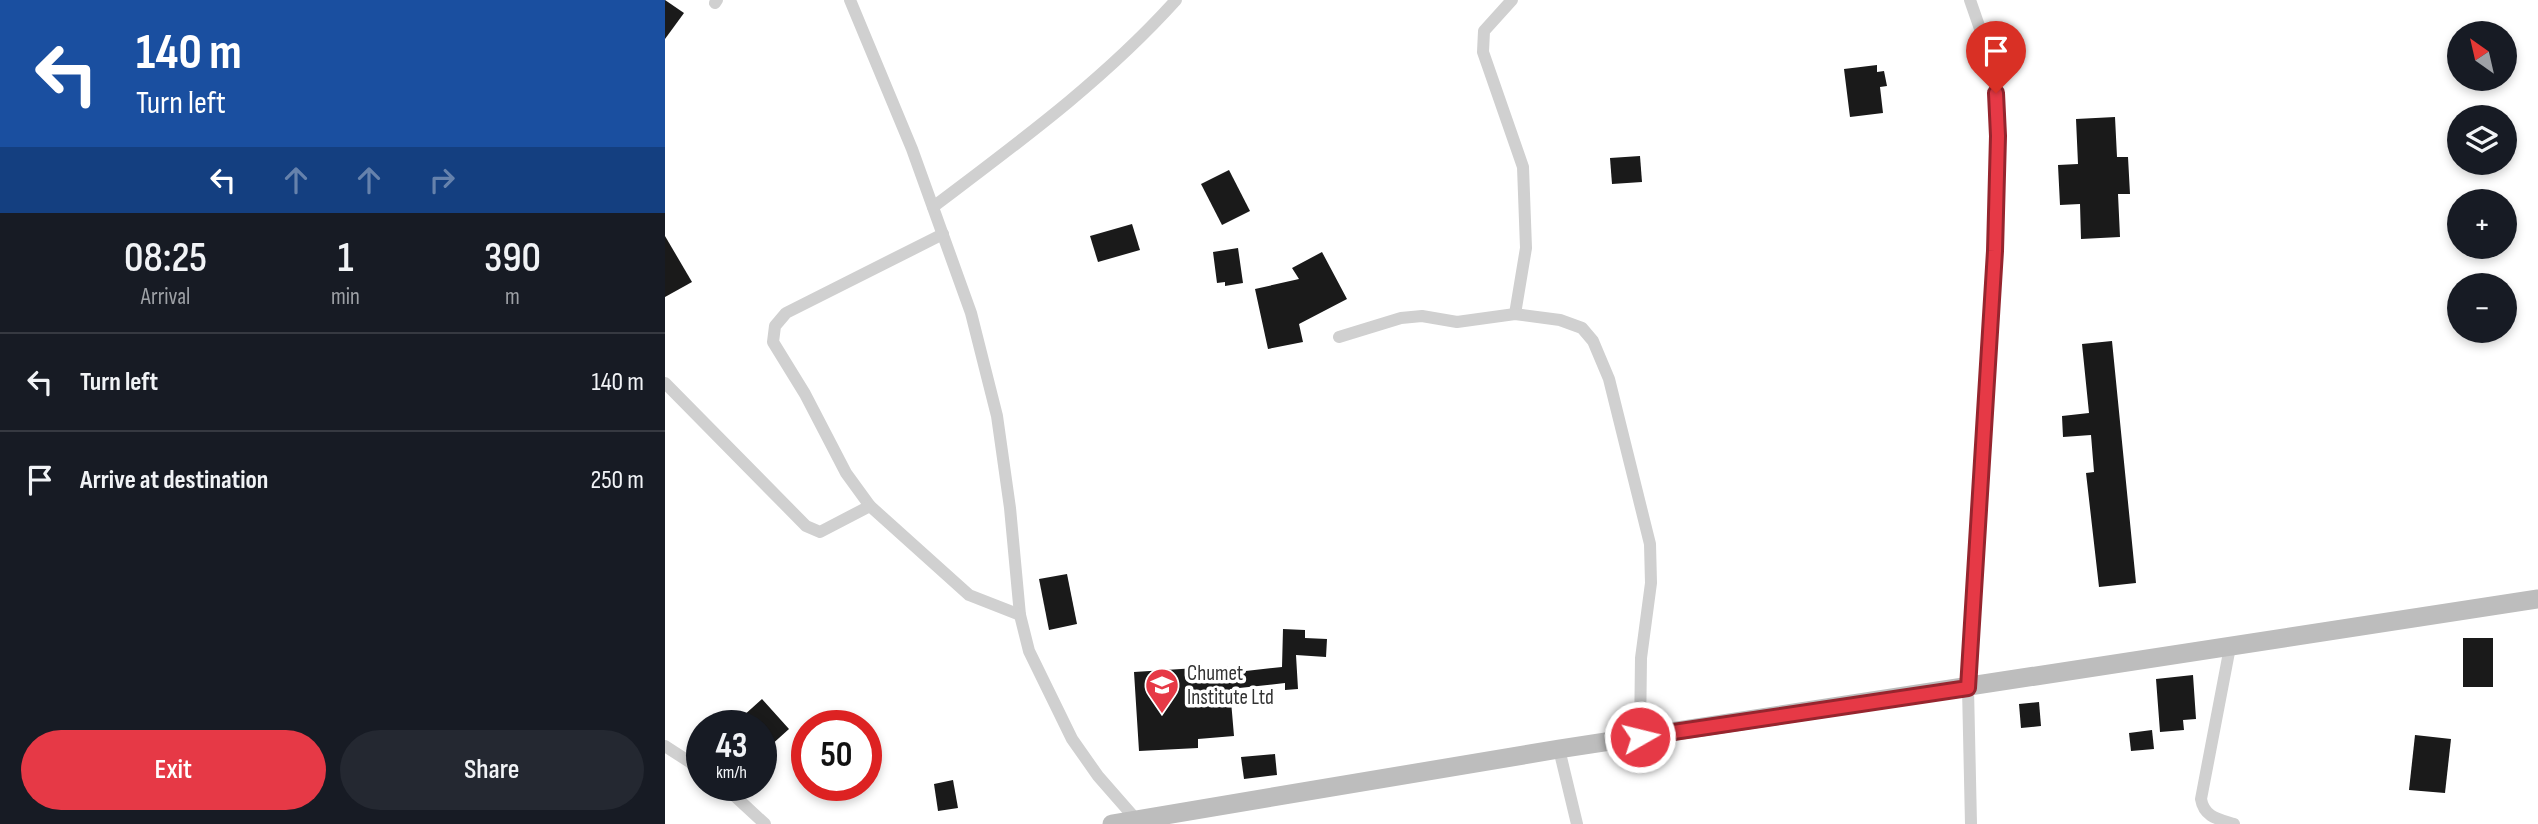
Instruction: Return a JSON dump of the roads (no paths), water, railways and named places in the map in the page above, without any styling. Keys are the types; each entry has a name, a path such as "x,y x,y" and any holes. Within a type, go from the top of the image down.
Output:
{"main road":[{"path":"1112,824 1139,822 1559,749 2538,598"}],"street":[{"path":"850,0 933,207 971,313 997,416 1020,615 1029,651 1072,739 1098,776 1139,822"},
{"path":"933,207 1065,108 1147,32 1176,0"},
{"path":"1512,0 1484,31 1482,37 1483,52 1523,167 1526,248 1515,314"},
{"path":"1970,0 1995,72 1998,136 1987,401 1968,688 1971,824"},
{"path":"943,234 786,313 775,326 773,342 805,394 846,473 870,506 969,595 1020,615"},
{"path":"1339,337 1401,318 1422,316 1457,322 1515,314 1560,320 1582,328 1593,341 1609,379 1650,544 1651,583 1641,658 1640,737"},
{"path":"665,383 807,526 820,533 870,506"},
{"path":"2199,824 2201,799 2230,647"},
{"path":"665,746 686,760"},
{"path":"1559,749 1577,824"},
{"path":"740,801 765,824"},
{"path":"2202,808 2209,816 2234,824"}],"place":[{"name":"Chumet Institute Ltd","path":"1162,715"}]}
